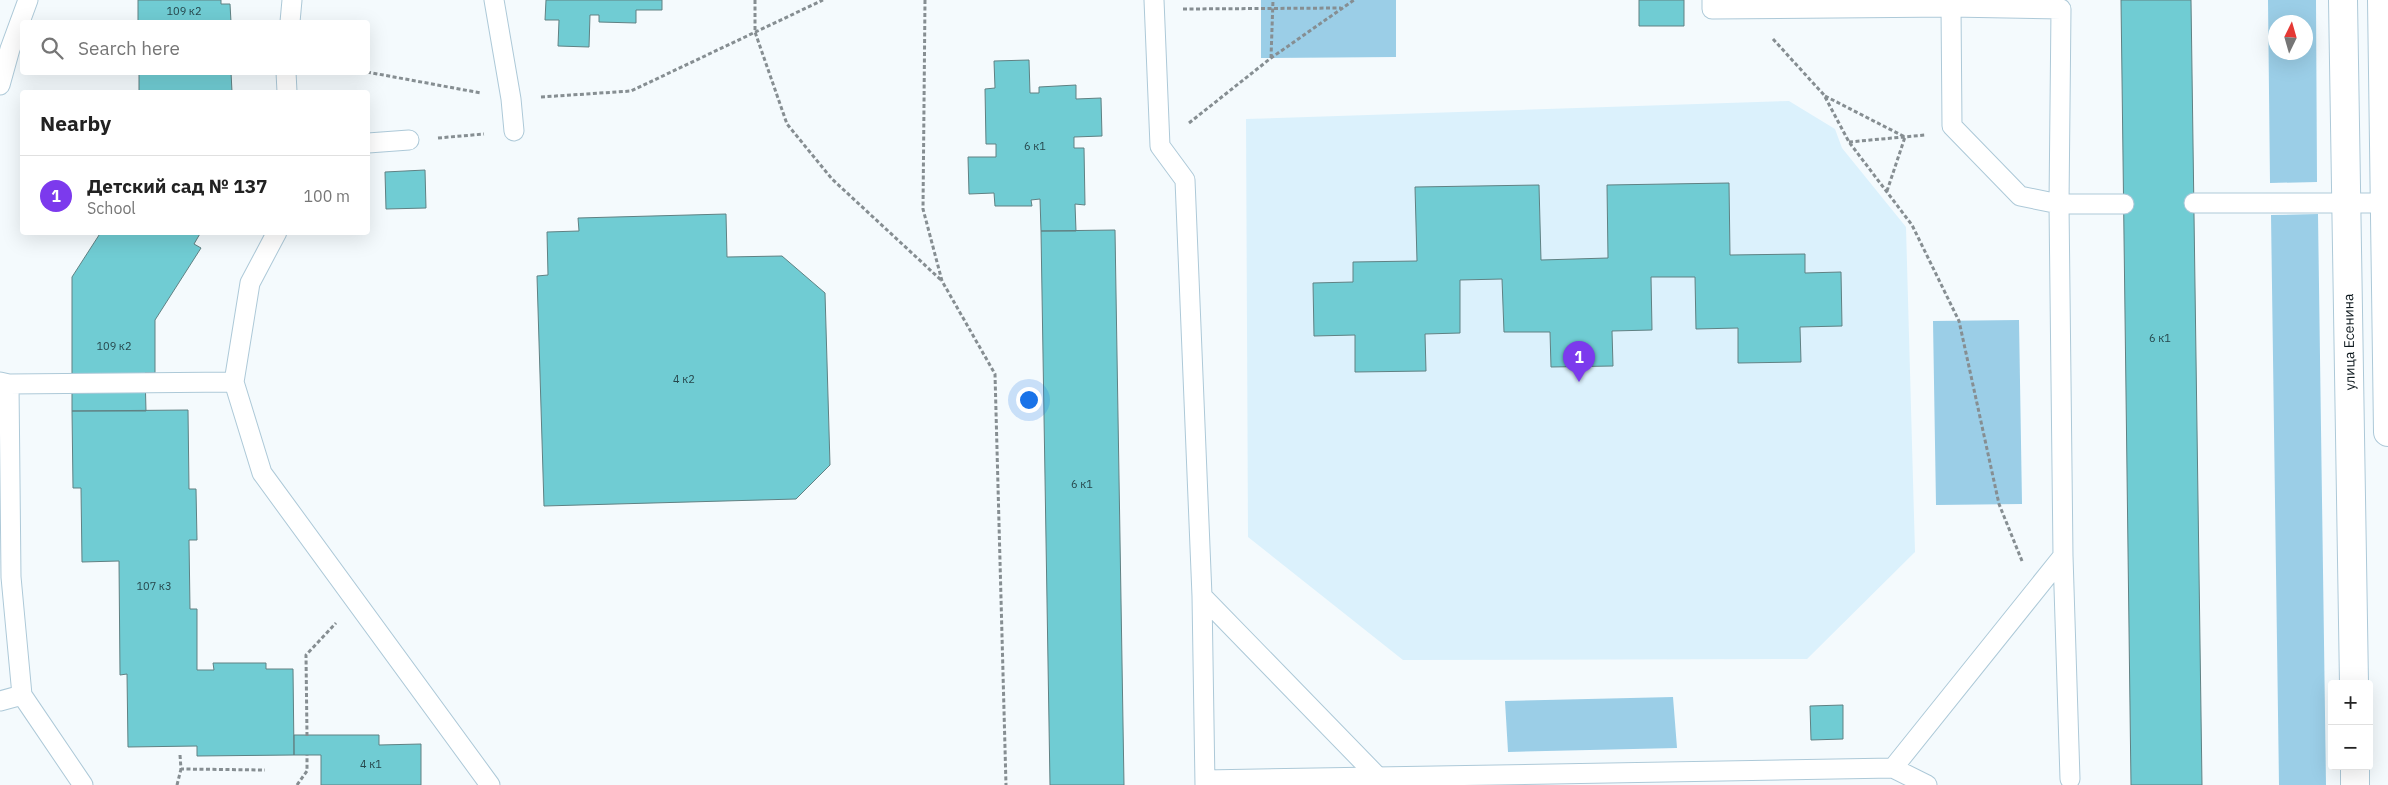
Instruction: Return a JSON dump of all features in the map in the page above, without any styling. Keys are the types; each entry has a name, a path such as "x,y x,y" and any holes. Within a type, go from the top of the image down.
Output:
{"street":[{"name":"улица Есенина","path":"2343,0 2354,680"},
{"path":"2382,0 2388,432"},
{"path":"2355,770 2355,785"}],"lane":[{"path":"21,20 28,0"},
{"path":"290,20 292,0"},
{"path":"494,0 511,99 514,131"},
{"path":"1712,0 1712,9 1951,7 2060,9 2059,204 2062,556 2070,779"},
{"path":"1154,5 1160,146 1185,180 1202,596 1205,782 1893,768 1927,785"},
{"path":"1951,7 1952,126 2020,196 2059,204 2124,204"},
{"path":"0,82 20,22"},
{"path":"286,75 287,90"},
{"path":"370,143 409,140"},
{"path":"2194,203 2385,203"},
{"path":"275,235 250,283 234,382 262,473 490,785"},
{"path":"83,785 22,695 11,577 5,383 234,382"},
{"path":"1893,768 2062,556"},
{"path":"1202,596 1379,778"},
{"path":"0,701 22,695"}],"path":[{"path":"755,0 755,32 787,124 832,179 942,281"},
{"path":"370,73 511,99 631,90 823,0"},
{"path":"925,0 923,209 942,281 995,374 1006,785"},
{"path":"1271,58 1273,0"},
{"path":"1160,146 1271,58 1354,0"},
{"path":"1154,5 1273,9 1342,8"},
{"path":"1746,8 1824,95 1849,142 1912,225 1959,321 2000,504 2034,591"},
{"path":"1824,95 1905,137"},
{"path":"1849,142 1920,136 1952,126"},
{"path":"409,140 514,131"},
{"path":"1887,192 1905,137"},
{"path":"307,736 306,655 338,620"},
{"path":"177,785 181,769 180,755"},
{"path":"297,785 307,770 307,755"},
{"path":"181,769 265,770"}],"shaded area":[{"path":"1261,0 1396,0 1396,57 1261,58"},
{"path":"2268,0 2316,0 2317,182 2270,183 2269,60 2313,60 2313,15 2268,15"},
{"path":"1789,101 1835,129 1842,148 1906,227 1915,552 1807,659 1403,660 1248,537 1246,119"},
{"path":"2318,214 2326,785 2279,785 2271,215"},
{"path":"2019,320 2022,504 1936,505 1933,321"},
{"path":"1673,697 1677,748 1508,752 1505,701"}],"building":[{"path":"138,0 221,0 221,4 230,4 231,20 138,20"},
{"path":"546,0 662,0 662,10 636,10 636,23 599,22 599,15 590,15 589,47 558,46 559,20 545,20"},
{"path":"1639,0 1684,0 1684,26 1639,26"},
{"path":"2121,0 2191,0 2202,785 2131,785"},
{"path":"1029,60 1030,93 1039,93 1039,87 1076,85 1076,99 1101,98 1102,136 1074,137 1074,148 1084,148 1085,205 1075,204 1076,231 1041,231 1040,199 1031,200 1032,206 995,206 994,193 969,194 968,157 996,157 996,144 986,144 985,89 995,88 994,61"},
{"path":"139,75 231,75 232,90 139,90"},
{"path":"425,170 426,208 386,209 385,172"},
{"path":"1729,183 1730,255 1805,254 1805,273 1841,272 1842,326 1800,327 1801,362 1738,363 1738,328 1696,329 1695,277 1651,277 1652,330 1612,331 1613,366 1551,367 1550,332 1504,332 1502,279 1460,280 1460,333 1425,334 1426,371 1355,372 1355,335 1314,336 1313,283 1353,282 1353,262 1417,261 1415,187 1539,185 1541,260 1608,258 1607,185"},
{"path":"726,214 727,257 782,256 825,293 830,465 796,499 544,506 537,276 548,275 547,232 579,231 578,218"},
{"path":"1115,230 1124,785 1050,785 1041,231"},
{"path":"99,235 199,235 194,244 201,248 155,320 155,373 145,373 146,411 72,411 72,277"},
{"path":"188,410 189,489 196,489 197,540 189,540 190,609 197,609 197,670 214,670 213,663 266,663 266,669 293,669 294,755 197,756 197,746 128,747 127,674 120,675 119,561 82,562 81,488 73,488 72,411"},
{"path":"1843,705 1843,739 1811,740 1810,706"},
{"path":"294,735 379,735 379,745 421,744 421,785 321,785 321,755 294,755"}],"place":[{"name":"Детский сад № 137","path":"1579,382"}]}
